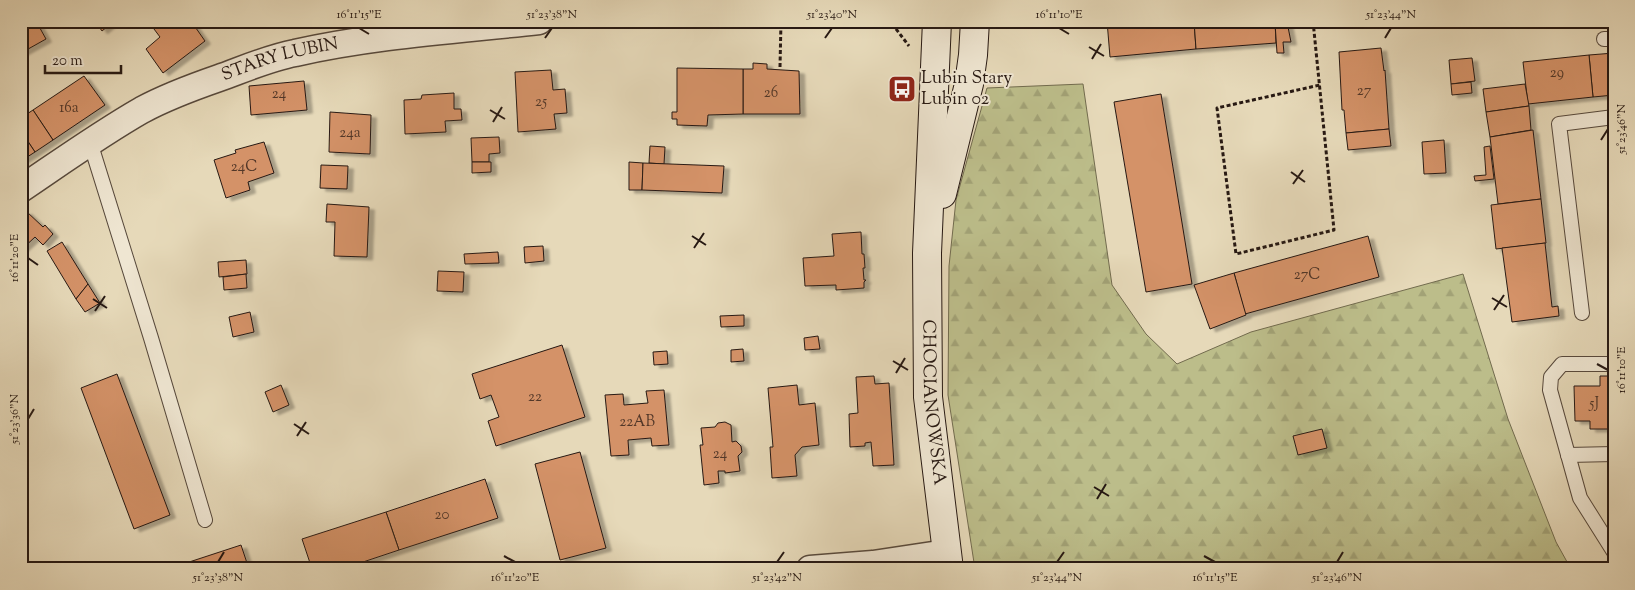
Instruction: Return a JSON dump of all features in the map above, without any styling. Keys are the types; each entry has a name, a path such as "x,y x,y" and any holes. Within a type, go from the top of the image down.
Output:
{"street":[{"name":"STARY LUBIN","path":"21,189 90,142 143,110 194,87 294,53 358,42 466,28 540,21"},
{"name":"CHOCIANOWSKA","path":"810,569 948,561 928,397 927,253 937,21"},
{"name":"CHOCIANOWSKA","path":"927,253 969,84 974,55 975,21"}],"lane":[{"path":"1582,313 1559,124 1614,117"},
{"path":"90,142 154,347 205,520"},
{"path":"1614,364 1562,364 1550,377 1550,390 1580,498 1614,552"},
{"path":"1568,455 1614,454"}],"path":[{"path":"780,66 781,21"},
{"path":"1313,21 1320,85 1334,230 1236,254 1217,108 1320,85"}],"green space":[{"path":"1083,84 1112,285 1146,334 1177,364 1251,332 1463,274 1508,419 1556,542 1571,569 975,569 948,395 949,266 956,200 987,88"}],"building":[{"path":"21,21 36,21 46,39 21,53"},
{"path":"95,21 114,21 102,31"},
{"path":"148,21 191,21 205,41 163,73 146,49 160,37"},
{"path":"1107,21 1194,21 1196,49 1110,57"},
{"path":"1194,21 1275,21 1276,43 1196,49"},
{"path":"1287,22 1291,42 1283,42 1284,53 1277,53 1275,23"},
{"path":"1381,48 1385,70 1389,129 1346,133 1344,110 1342,110 1339,52"},
{"path":"1614,53 1614,95 1593,97 1589,55"},
{"path":"1589,55 1593,97 1528,104 1523,62"},
{"path":"1472,58 1475,81 1451,84 1449,60"},
{"path":"753,63 767,64 767,69 799,71 800,114 743,114 743,69 753,69"},
{"path":"677,68 743,69 743,114 708,115 707,126 677,125 677,119 672,119 672,112 677,112"},
{"path":"551,70 553,90 565,89 567,113 554,114 556,129 518,132 515,72"},
{"path":"84,76 105,105 53,140 33,110"},
{"path":"304,81 307,110 251,115 249,86"},
{"path":"1471,82 1472,93 1452,95 1451,84"},
{"path":"1525,84 1529,106 1486,112 1483,89"},
{"path":"454,93 454,109 461,109 462,120 445,121 446,132 405,134 404,100 421,99 422,95"},
{"path":"1161,94 1192,284 1146,292 1114,102"},
{"path":"1529,106 1531,130 1490,137 1486,112"},
{"path":"33,110 53,140 35,152 21,131 21,118"},
{"path":"330,112 371,115 370,154 329,152"},
{"path":"1389,129 1391,146 1348,150 1346,133"},
{"path":"1533,130 1541,199 1498,204 1490,137"},
{"path":"21,131 35,152 21,161"},
{"path":"499,137 500,153 489,154 489,162 472,162 471,138"},
{"path":"1444,140 1446,173 1424,174 1422,142"},
{"path":"264,142 274,173 248,182 250,190 226,198 214,160 236,153 235,150"},
{"path":"650,146 665,147 664,164 649,163"},
{"path":"1490,146 1494,179 1475,181 1474,176 1486,175 1484,147"},
{"path":"472,162 491,162 491,172 472,173"},
{"path":"629,162 643,163 642,190 629,190"},
{"path":"643,163 724,166 722,193 642,190"},
{"path":"321,165 348,166 347,189 320,188"},
{"path":"1541,199 1546,243 1496,249 1491,205"},
{"path":"327,204 369,207 367,257 334,256 335,222 326,222"},
{"path":"26,211 43,227 45,225 53,234 43,245 35,237 21,250 21,216"},
{"path":"861,232 865,268 863,268 864,280 866,280 864,288 836,290 836,285 805,286 803,258 834,256 832,234"},
{"path":"1368,236 1379,277 1245,314 1234,273"},
{"path":"62,242 88,284 76,299 47,251"},
{"path":"1545,243 1552,307 1558,306 1559,316 1512,322 1502,248"},
{"path":"543,246 544,261 525,263 524,247"},
{"path":"498,252 499,263 465,264 464,254"},
{"path":"246,260 247,274 219,277 218,262"},
{"path":"438,271 464,272 463,292 437,291"},
{"path":"1234,273 1246,315 1210,329 1194,285"},
{"path":"246,274 247,288 224,290 223,277"},
{"path":"88,284 100,303 85,312 76,299"},
{"path":"250,312 254,332 233,337 229,317"},
{"path":"744,315 744,326 721,327 720,316"},
{"path":"818,336 820,349 805,350 804,338"},
{"path":"562,345 585,417 496,446 488,421 499,417 491,395 480,399 472,374"},
{"path":"743,349 744,361 731,362 731,350"},
{"path":"667,351 668,364 654,365 653,352"},
{"path":"117,374 170,515 134,529 81,388"},
{"path":"874,376 875,384 889,383 894,465 873,466 871,442 865,443 865,446 850,447 849,414 858,413 856,377"},
{"path":"1600,376 1614,376 1614,438 1612,438 1612,429 1590,429 1590,421 1575,421 1574,386 1600,386"},
{"path":"281,385 289,405 273,412 265,392"},
{"path":"797,385 799,405 815,403 819,445 802,447 795,455 797,476 772,478 770,447 773,447 768,388"},
{"path":"664,390 669,445 652,446 651,438 628,440 629,455 611,456 605,395 623,394 624,405 648,403 646,391"},
{"path":"725,422 731,425 732,442 736,441 741,446 742,452 738,456 740,471 725,473 725,471 718,471 719,483 704,485 700,445 703,445 701,428 715,427 718,423"},
{"path":"1322,429 1327,448 1298,455 1293,436"},
{"path":"580,452 606,548 560,560 535,464"},
{"path":"485,479 498,518 399,550 386,512"},
{"path":"386,512 399,550 342,569 312,569 302,539"},
{"path":"241,545 249,569 175,569 174,567"}],"place":[{"name":"Lubin Stary Lubin 02","path":"902,89"}]}
